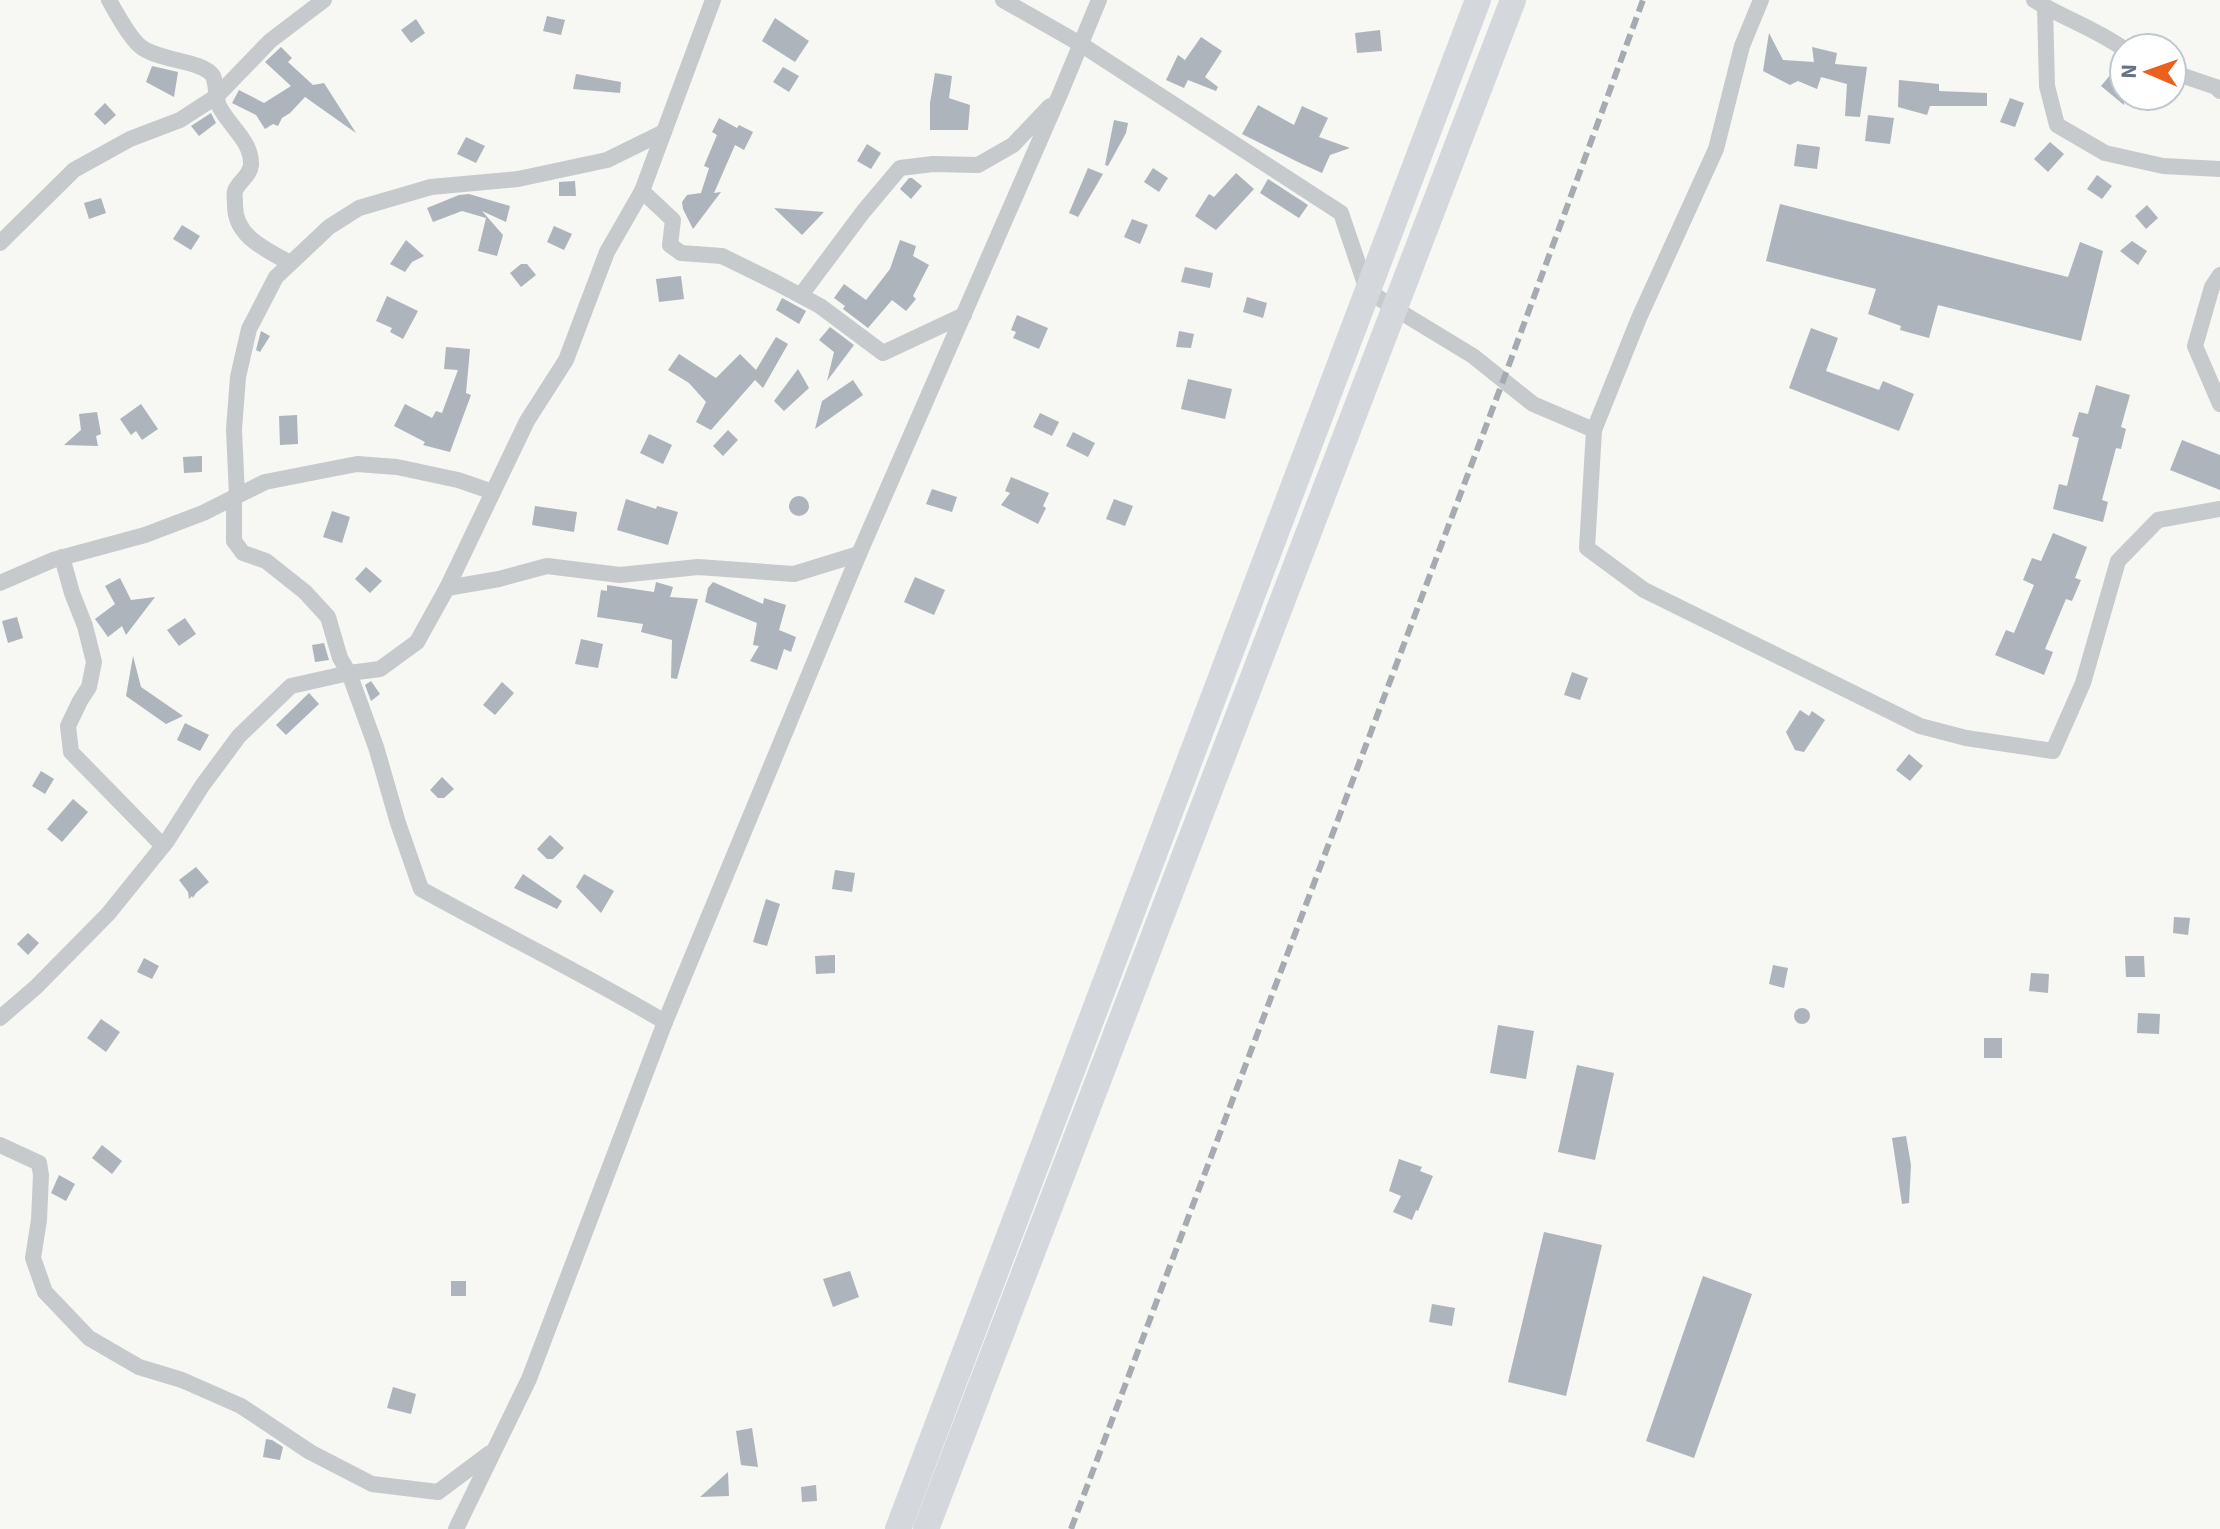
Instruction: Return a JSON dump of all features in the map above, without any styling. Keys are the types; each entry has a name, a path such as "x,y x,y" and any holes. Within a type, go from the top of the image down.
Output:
{"highway":[{"path":"898,1529 1478,0"},
{"path":"926,1529 1513,0"}],"street":[{"path":"109,0 140,47 169,60 201,66 213,76 219,105 245,143 251,166 235,191 235,210 242,232 290,263"},
{"path":"0,243 74,170 130,139 180,120 217,96 270,41 324,0"},
{"path":"0,1018 36,987 108,914 163,846 239,736 291,686 380,669 417,642 447,588 527,421 566,360 607,252 642,191 713,0"},
{"path":"1003,0 1082,45 1341,213 1367,290 1473,356 1533,404 1594,430"},
{"path":"456,1529 529,1379 665,1022 859,554 1099,0"},
{"path":"1761,0 1742,46 1716,149 1639,318 1594,430 1587,548 1644,590 1920,726 1966,738 2053,751 2083,683 2118,561 2158,520 2220,509"},
{"path":"2040,4 2108,38"},
{"path":"2040,4 2047,86 2057,125 2105,153 2163,166 2220,169"},
{"path":"2188,77 2220,91"},
{"path":"801,295 900,168 933,164 978,165 1013,145 1060,94"},
{"path":"664,132 607,160 518,179 431,187 359,208 329,227 290,263 276,277 249,329 238,377 234,429 234,541 243,553 266,561 286,576 328,617 340,658 349,673 376,747 421,889 605,986 665,1022"},
{"path":"642,191 673,220 670,245 681,253 722,256 801,295 883,353 964,315"},
{"path":"2220,275 2212,287 2195,346 2220,404"},
{"path":"0,583 62,557 145,535 203,513 265,482 357,464 412,470 458,480 493,492"},
{"path":"447,588 547,566 620,575 698,567 794,574 859,554"},
{"path":"62,557 94,662 89,687 68,726 71,752 163,846"},
{"path":"0,1145 39,1163 39,1220 33,1258 45,1292 89,1338 139,1367 182,1380 241,1406 310,1452 372,1484 438,1492 495,1450"}],"building":[{"path":"547,16 565,20 561,35 543,31"},
{"path":"775,18 809,41 795,62 762,41"},
{"path":"416,19 425,33 411,43 401,30"},
{"path":"1380,30 1382,51 1357,53 1355,33"},
{"path":"1769,33 1783,60 1814,62 1812,47 1837,53 1835,64 1867,67 1860,117 1845,116 1847,84 1821,77 1817,89 1798,81 1790,85 1763,71"},
{"path":"1201,37 1222,51 1205,77 1218,87 1216,91 1188,80 1184,88 1166,80 1178,55 1185,60"},
{"path":"281,47 292,58 288,62 313,85 324,83 356,133 305,97 282,118 278,126 273,124 265,129 256,115 232,103 239,90 264,103 291,86 265,62"},
{"path":"152,66 178,72 174,97 146,82"},
{"path":"783,67 799,76 789,92 773,82"},
{"path":"935,73 952,76 949,98 970,105 968,130 930,130"},
{"path":"576,74 621,82 620,93 573,89"},
{"path":"2108,78 2108,92 2101,86"},
{"path":"1899,80 1939,84 1939,91 1987,93 1987,106 1930,106 1927,115 1898,107"},
{"path":"2010,98 2024,103 2015,127 2000,122"},
{"path":"105,103 116,115 105,125 94,114"},
{"path":"1258,105 1294,125 1302,106 1328,118 1319,137 1350,148 1330,155 1322,173 1300,163 1242,134"},
{"path":"211,113 216,123 199,136 191,126"},
{"path":"1868,115 1894,118 1890,144 1865,141"},
{"path":"719,118 753,132 744,150 735,145 714,193 721,192 693,229 682,202 687,195 701,193 709,168 704,166 717,135 712,132"},
{"path":"1114,120 1128,123 1126,133 1108,166 1105,165"},
{"path":"466,137 485,146 476,163 457,154"},
{"path":"2050,142 2064,154 2048,172 2034,159"},
{"path":"867,144 881,153 871,169 857,161"},
{"path":"1797,144 1820,147 1817,169 1794,166"},
{"path":"1088,168 1103,174 1078,217 1069,213"},
{"path":"1153,168 1168,178 1159,192 1144,182"},
{"path":"1236,173 1254,189 1216,230 1195,216 1209,194 1214,197"},
{"path":"2097,175 2112,186 2102,199 2087,189"},
{"path":"909,178 922,186 911,199 900,189"},
{"path":"1268,179 1308,205 1299,218 1260,193"},
{"path":"575,181 576,196 559,196 559,182"},
{"path":"469,194 510,206 506,222 482,211 503,235 497,256 478,251 486,218 462,211 433,222 427,208"},
{"path":"101,198 106,213 89,219 84,203"},
{"path":"1780,204 2068,277 2080,242 2103,251 2081,341 1938,305 1929,338 1900,330 1901,326 1868,314 1876,289 1766,261"},
{"path":"2147,205 2158,218 2146,229 2135,216"},
{"path":"774,208 824,212 802,235"},
{"path":"1132,219 1148,225 1140,244 1124,237"},
{"path":"182,225 200,236 191,250 173,239"},
{"path":"554,226 572,234 564,250 547,242"},
{"path":"406,240 424,256 412,262 405,272 390,264"},
{"path":"900,240 916,246 913,256 929,265 913,296 916,299 906,311 892,300 868,328 834,298 844,284 866,300 890,269"},
{"path":"2132,241 2147,251 2138,265 2120,251"},
{"path":"521,264 527,264 536,275 521,287 510,273"},
{"path":"1185,267 1213,273 1210,288 1181,282"},
{"path":"681,276 684,299 659,302 656,279"},
{"path":"387,296 418,311 403,339 390,332 392,328 376,321"},
{"path":"1247,297 1267,303 1263,318 1243,312"},
{"path":"782,298 806,311 799,324 776,310"},
{"path":"1017,315 1048,328 1039,349 1013,338 1016,332 1011,330"},
{"path":"830,327 854,345 827,381 834,352 819,340"},
{"path":"1811,328 1838,338 1826,371 1879,390 1883,381 1914,394 1899,431 1789,388"},
{"path":"261,331 270,336 260,352 256,350"},
{"path":"1179,331 1194,334 1191,348 1176,347"},
{"path":"776,337 788,344 763,388 755,380 711,430 696,422 706,402 689,383 668,370 679,354 716,378 740,354 756,370"},
{"path":"446,347 470,349 466,393 471,395 450,452 423,445 425,442 394,426 405,404 432,418 436,411 442,413 458,370 444,369"},
{"path":"798,369 809,388 784,411 774,401"},
{"path":"1188,379 1232,389 1225,419 1181,409"},
{"path":"853,380 863,395 815,429 822,401"},
{"path":"2096,385 2130,395 2121,427 2126,429 2121,449 2116,448 2102,500 2108,502 2103,522 2053,509 2059,484 2067,486 2079,438 2072,436 2079,412 2088,414"},
{"path":"141,404 158,429 142,440 136,431 131,435 120,419"},
{"path":"97,412 101,434 96,436 98,446 64,445 81,430 79,414"},
{"path":"1040,413 1059,422 1052,436 1033,427"},
{"path":"297,415 298,444 280,445 279,416"},
{"path":"728,430 738,440 723,456 713,446"},
{"path":"1073,432 1095,443 1088,457 1066,446"},
{"path":"649,434 672,445 663,464 640,453"},
{"path":"2182,440 2220,455 2220,490 2170,470"},
{"path":"202,456 202,472 184,473 183,457"},
{"path":"1011,477 1049,493 1038,524 1001,505 1010,493 1005,491"},
{"path":"932,489 957,497 952,512 926,504"},
{"path":"799,496 806,499 809,506 806,513 799,516 792,513 789,506 792,499"},
{"path":"626,499 656,509 657,506 678,512 668,545 617,530"},
{"path":"1114,499 1133,506 1125,526 1106,519"},
{"path":"535,506 577,512 574,532 532,525"},
{"path":"332,511 350,517 342,543 323,537"},
{"path":"2053,533 2087,547 2075,578 2081,580 2072,601 2066,599 2045,649 2053,652 2044,675 1995,655 2006,630 2014,633 2034,585 2023,580 2032,558 2041,561"},
{"path":"366,567 382,581 370,593 355,579"},
{"path":"915,577 945,590 934,615 904,602"},
{"path":"120,578 131,600 155,597 126,635 122,626 108,637 95,619 115,604 105,586"},
{"path":"656,582 673,587 670,597 698,599 677,679 671,678 672,640 641,632 643,624 597,617 601,590 607,591 607,585 654,592"},
{"path":"713,582 763,604 764,598 786,605 779,630 796,637 791,652 784,649 777,670 750,661 759,646 753,645 757,623 705,602 708,588"},
{"path":"17,617 23,638 8,643 2,621"},
{"path":"185,618 196,634 179,646 167,630"},
{"path":"581,639 603,644 598,668 575,664"},
{"path":"324,643 329,660 315,662 312,645"},
{"path":"133,656 141,687 183,716 166,724 126,696"},
{"path":"1572,672 1588,678 1580,700 1564,695"},
{"path":"371,681 380,694 371,701 365,685"},
{"path":"502,682 514,693 495,715 483,705"},
{"path":"309,693 319,704 286,735 276,725"},
{"path":"1800,710 1809,716 1812,711 1825,720 1804,752 1795,750 1786,732"},
{"path":"185,723 209,735 200,751 177,740"},
{"path":"1909,754 1923,766 1910,781 1896,770"},
{"path":"41,771 54,779 45,794 32,786"},
{"path":"442,777 454,789 444,798 438,798 430,790"},
{"path":"73,799 88,812 62,842 47,829"},
{"path":"550,835 564,848 553,859 547,859 537,849"},
{"path":"196,867 209,882 189,899 179,880"},
{"path":"835,870 855,873 852,892 832,889"},
{"path":"523,874 562,901 557,909 514,888"},
{"path":"584,874 614,891 601,913 576,887"},
{"path":"766,899 780,904 767,946 753,942"},
{"path":"2174,917 2190,918 2188,935 2173,933"},
{"path":"28,933 39,943 28,955 17,944"},
{"path":"835,955 835,973 816,974 815,956"},
{"path":"2125,956 2144,956 2145,977 2126,977"},
{"path":"144,958 159,966 152,979 137,972"},
{"path":"1773,965 1788,968 1784,988 1769,984"},
{"path":"2031,973 2049,974 2048,993 2029,991"},
{"path":"1799,1008 1805,1008 1810,1016 1808,1022 1799,1024 1794,1019 1794,1013"},
{"path":"2138,1013 2160,1014 2159,1034 2137,1033"},
{"path":"101,1019 120,1032 106,1052 87,1038"},
{"path":"1498,1025 1534,1031 1526,1079 1490,1073"},
{"path":"1984,1038 2002,1038 2002,1058 1984,1058"},
{"path":"1577,1065 1614,1073 1595,1160 1558,1152"},
{"path":"1906,1136 1911,1165 1909,1203 1902,1204 1892,1138"},
{"path":"102,1145 122,1161 112,1174 92,1158"},
{"path":"1399,1159 1422,1167 1420,1171 1433,1176 1412,1220 1393,1212 1401,1196 1389,1191"},
{"path":"59,1175 75,1184 66,1201 51,1193"},
{"path":"1544,1232 1602,1245 1566,1396 1508,1382"},
{"path":"850,1271 859,1297 833,1307 823,1279"},
{"path":"1703,1276 1752,1294 1694,1458 1646,1441"},
{"path":"451,1281 466,1281 466,1296 451,1296"},
{"path":"1432,1304 1455,1308 1452,1326 1429,1322"},
{"path":"393,1387 416,1394 411,1414 387,1408"},
{"path":"752,1428 758,1467 741,1465 736,1431"},
{"path":"266,1439 283,1447 280,1460 263,1457"},
{"path":"728,1472 729,1496 700,1497"},
{"path":"816,1485 817,1501 802,1502 801,1487"}],"railway":[{"path":"1071,1529 1643,0"}]}
